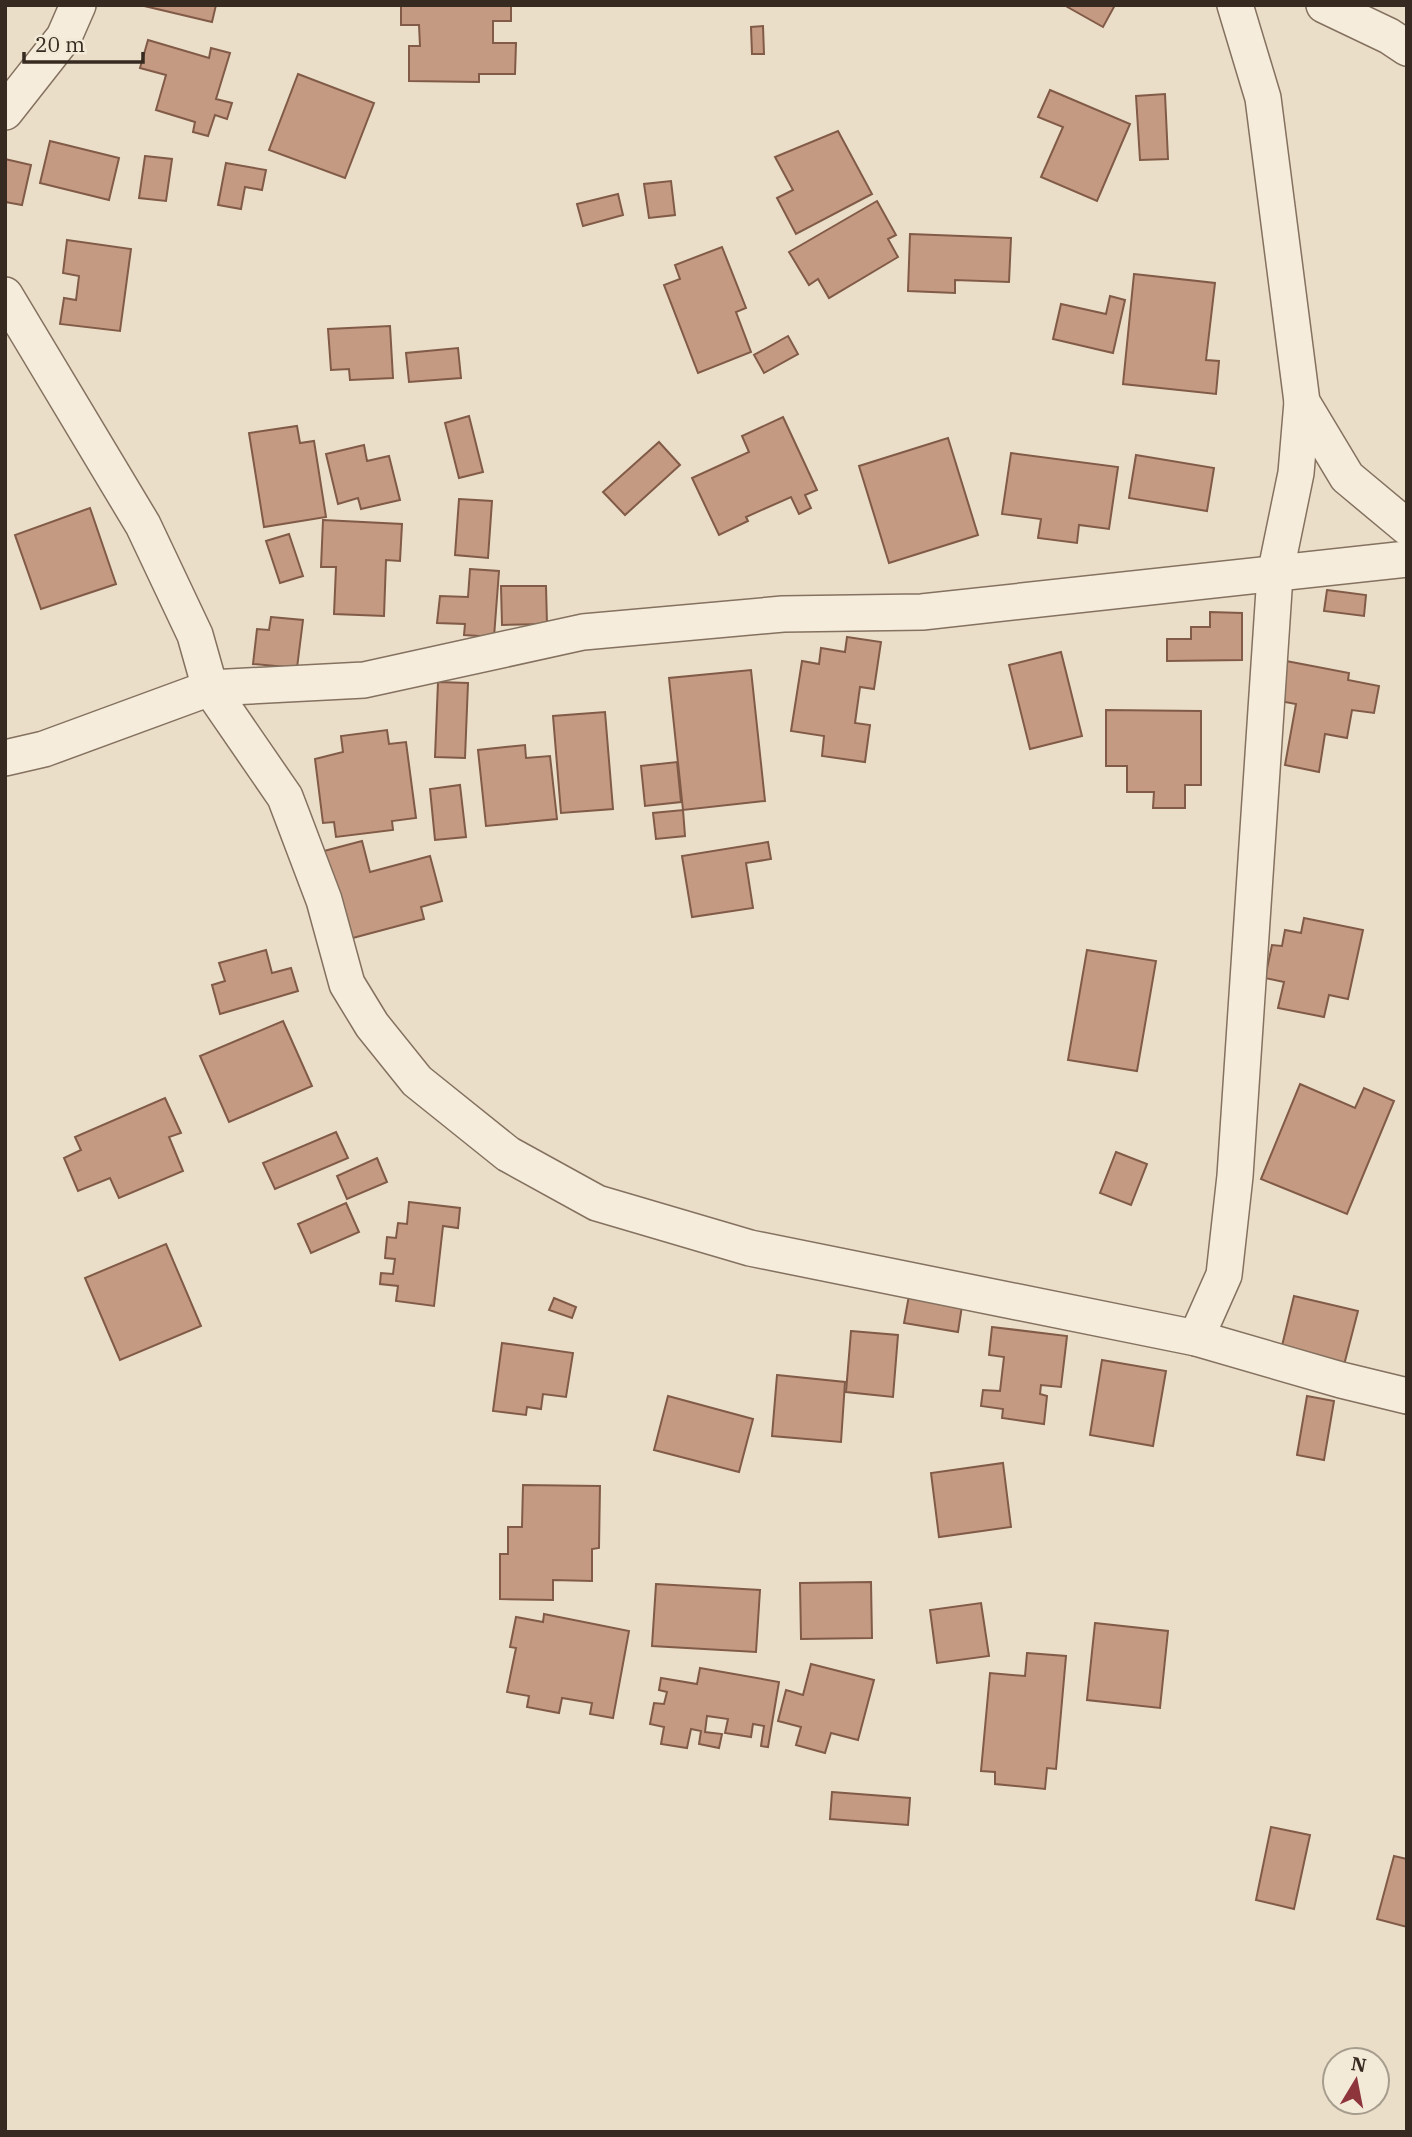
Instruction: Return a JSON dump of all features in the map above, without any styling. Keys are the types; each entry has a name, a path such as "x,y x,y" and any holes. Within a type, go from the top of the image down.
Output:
{"street":[{"path":"5,112 64,37 78,5"},
{"path":"1196,1338 1224,1275 1235,1176 1275,575 1296,473 1303,402 1263,98 1235,5"},
{"path":"1324,5 1389,36 1407,48"},
{"path":"5,295 143,525 195,635 210,688 285,797 324,900 347,985 372,1025 417,1081 508,1154 597,1203 750,1248 1196,1338 1407,1396"},
{"path":"1303,402 1347,477 1407,527"},
{"path":"5,758 44,750 210,688 364,680 583,632 783,614 922,612 1407,559"}],"building":[{"path":"140,5 216,5 212,22"},
{"path":"401,5 511,5 511,21 493,21 493,43 516,43 515,74 479,74 479,82 409,81 409,46 420,46 419,25 401,25"},
{"path":"1064,5 1115,5 1103,27"},
{"path":"763,26 764,54 752,54 751,27"},
{"path":"148,40 209,58 211,48 230,53 216,99 232,103 227,119 215,115 208,136 193,132 195,122 156,110 166,75 140,68"},
{"path":"298,74 374,103 345,178 269,150"},
{"path":"1050,90 1130,124 1097,201 1041,177 1063,127 1038,117"},
{"path":"1165,94 1168,159 1140,160 1136,96"},
{"path":"838,131 872,194 796,234 777,198 793,190 775,157"},
{"path":"50,141 119,158 109,200 40,183"},
{"path":"145,156 172,159 166,201 139,198"},
{"path":"5,159 31,165 22,205 5,202"},
{"path":"226,163 266,170 262,190 245,187 241,209 218,205"},
{"path":"671,181 675,215 649,218 644,184"},
{"path":"618,194 623,215 583,226 577,204"},
{"path":"877,201 896,235 888,239 898,257 829,298 818,279 809,285 789,252"},
{"path":"910,234 1011,238 1009,282 955,280 955,293 908,291"},
{"path":"67,240 131,249 120,331 60,324 64,298 76,300 79,276 63,273"},
{"path":"722,247 746,308 736,312 751,352 698,373 664,285 680,279 675,265"},
{"path":"1134,274 1215,283 1206,360 1219,361 1216,394 1123,384"},
{"path":"1110,296 1125,300 1113,353 1053,339 1061,304 1106,314"},
{"path":"390,326 393,378 350,380 349,369 331,370 328,329"},
{"path":"788,336 798,354 764,373 754,355"},
{"path":"458,348 461,378 409,382 406,353"},
{"path":"469,416 483,472 459,478 445,423"},
{"path":"783,417 817,490 805,495 811,508 799,514 791,497 746,517 748,521 719,535 692,478 749,452 742,436"},
{"path":"297,426 300,443 314,441 326,517 264,527 249,433"},
{"path":"948,438 978,535 889,563 859,466"},
{"path":"659,442 680,465 625,515 603,492"},
{"path":"364,445 367,461 389,456 400,500 361,509 358,498 338,504 326,454"},
{"path":"1011,453 1118,467 1109,529 1079,525 1077,543 1038,538 1041,519 1002,514"},
{"path":"1136,455 1214,468 1207,511 1129,498"},
{"path":"459,499 492,501 488,558 455,555"},
{"path":"90,508 116,584 41,609 15,535"},
{"path":"323,520 402,524 400,561 386,560 384,616 334,614 336,567 321,567"},
{"path":"289,534 303,576 280,583 266,541"},
{"path":"470,569 499,571 494,637 464,635 465,624 437,623 440,596 468,597"},
{"path":"501,586 546,586 547,624 502,625"},
{"path":"1327,590 1366,595 1364,616 1324,611"},
{"path":"1210,612 1242,613 1242,660 1167,661 1167,639 1191,639 1191,627 1210,627"},
{"path":"271,617 303,620 297,668 253,664 257,629 269,630"},
{"path":"847,637 881,642 874,689 860,687 855,723 870,725 865,762 822,756 824,736 791,731 802,661 819,664 821,648 845,652"},
{"path":"1061,652 1082,736 1030,749 1009,665"},
{"path":"1281,660 1349,673 1348,680 1379,686 1374,713 1352,710 1347,738 1325,734 1319,772 1285,765 1296,704 1274,700"},
{"path":"751,670 765,801 683,810 669,678"},
{"path":"438,682 468,683 465,758 435,757"},
{"path":"1106,710 1201,711 1201,785 1185,785 1185,808 1153,808 1154,792 1127,792 1127,766 1106,766"},
{"path":"605,712 613,809 561,813 553,716"},
{"path":"387,730 389,744 406,742 416,818 392,821 393,830 336,837 334,822 323,823 315,759 343,752 341,736"},
{"path":"525,745 526,758 550,756 557,819 486,826 478,750"},
{"path":"677,762 681,802 645,806 641,766"},
{"path":"460,785 466,837 435,840 430,789"},
{"path":"683,810 685,836 656,839 653,813"},
{"path":"362,841 370,872 430,856 442,901 421,907 424,919 349,939 324,851"},
{"path":"768,842 771,859 746,863 753,908 692,917 682,856"},
{"path":"1304,918 1363,930 1348,999 1329,995 1324,1017 1278,1008 1284,982 1265,978 1272,945 1282,946 1285,930 1301,933"},
{"path":"266,950 272,973 291,968 298,991 220,1014 212,985 225,981 219,963"},
{"path":"1087,950 1156,961 1137,1071 1068,1060"},
{"path":"283,1021 312,1086 229,1122 200,1056"},
{"path":"1300,1084 1355,1108 1364,1088 1394,1101 1347,1214 1261,1179"},
{"path":"165,1098 181,1133 169,1137 183,1171 119,1198 110,1178 78,1191 64,1158 81,1150 75,1137"},
{"path":"336,1132 348,1158 275,1189 263,1163"},
{"path":"1116,1152 1147,1164 1131,1205 1100,1193"},
{"path":"377,1158 387,1182 347,1199 337,1176"},
{"path":"409,1202 460,1208 458,1228 443,1226 434,1306 396,1301 398,1286 380,1284 381,1273 393,1274 395,1259 385,1258 387,1237 396,1238 398,1223 407,1224"},
{"path":"346,1203 359,1232 311,1253 298,1224"},
{"path":"166,1244 201,1326 120,1360 85,1278"},
{"path":"910,1290 963,1299 958,1332 904,1323"},
{"path":"1294,1296 1358,1311 1344,1365 1281,1350"},
{"path":"554,1298 576,1307 572,1318 549,1310"},
{"path":"992,1327 1067,1336 1061,1387 1041,1385 1040,1394 1047,1396 1044,1424 1002,1418 1003,1409 981,1406 983,1390 1000,1391 1004,1357 989,1355"},
{"path":"851,1331 898,1335 893,1397 846,1392"},
{"path":"502,1343 573,1353 566,1397 543,1394 541,1409 527,1407 526,1415 493,1411"},
{"path":"1102,1360 1166,1371 1153,1446 1090,1435"},
{"path":"777,1375 845,1382 841,1442 772,1436"},
{"path":"668,1396 753,1419 739,1472 654,1450"},
{"path":"1307,1396 1334,1401 1324,1460 1297,1455"},
{"path":"1003,1463 1011,1527 939,1537 931,1473"},
{"path":"523,1485 600,1486 599,1548 592,1549 592,1581 553,1580 553,1600 500,1599 500,1554 508,1554 508,1527 522,1527"},
{"path":"871,1582 872,1638 801,1639 800,1583"},
{"path":"656,1584 760,1590 756,1652 652,1646"},
{"path":"981,1603 989,1656 937,1663 930,1610"},
{"path":"544,1614 629,1631 613,1718 590,1714 592,1703 562,1698 559,1713 527,1707 529,1696 507,1692 516,1648 510,1647 516,1617 543,1622"},
{"path":"1095,1623 1168,1631 1160,1708 1087,1700"},
{"path":"1027,1653 1066,1656 1056,1769 1047,1768 1045,1789 995,1784 995,1772 981,1771 990,1673 1025,1676"},
{"path":"811,1664 874,1680 858,1740 831,1733 825,1753 796,1745 801,1727 778,1721 786,1690 803,1695"},
{"path":"700,1668 779,1682 768,1747 761,1746 764,1726 753,1724 751,1737 725,1733 728,1719 707,1716 705,1732 722,1734 719,1748 699,1744 701,1731 691,1729 687,1748 661,1744 664,1727 650,1724 654,1703 664,1704 667,1692 659,1690 661,1678 697,1684"},
{"path":"832,1792 910,1798 908,1825 830,1819"},
{"path":"1271,1827 1310,1835 1294,1909 1256,1900"},
{"path":"1394,1856 1407,1859 1407,1927 1377,1919"}]}
